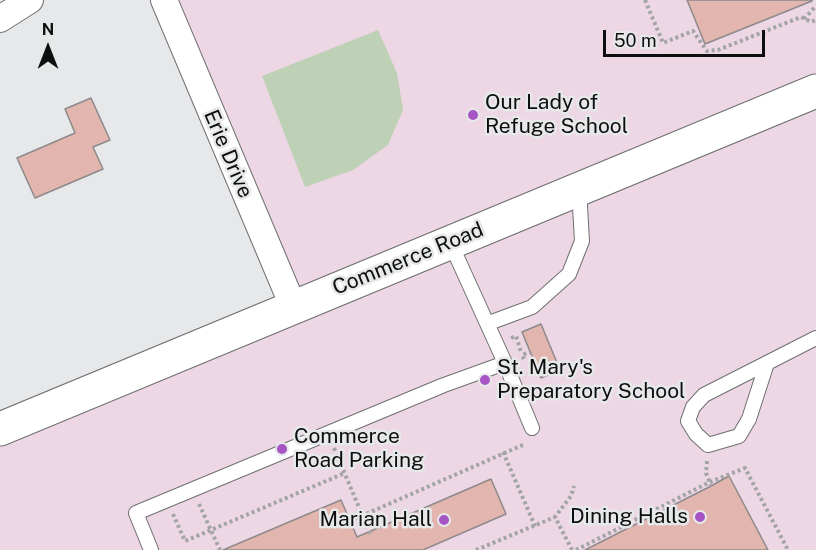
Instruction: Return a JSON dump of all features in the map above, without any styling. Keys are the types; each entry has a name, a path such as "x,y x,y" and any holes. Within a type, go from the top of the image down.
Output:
{"main road":[{"name":"Commerce Road","path":"0,429 816,91"}],"street":[{"path":"0,19 30,0"},
{"name":"Erie Drive","path":"164,0 293,306"}],"lane":[{"path":"489,323 531,307 569,273 582,241 579,189"},
{"path":"450,242 489,323 532,428"},
{"path":"767,363 749,419 739,436 708,445 696,434 688,421 693,406 704,395 816,338"},
{"path":"151,550 136,513 327,433 505,363"}],"path":[{"path":"645,0 663,43 693,31 707,51 718,50 803,18 816,6"},
{"path":"799,12 803,18 811,22 816,20"},
{"path":"350,521 526,443 532,428"},
{"path":"327,433 371,536"},
{"path":"503,452 535,526"},
{"path":"555,516 574,550 746,468 788,550"},
{"path":"168,500 185,541 345,472"},
{"path":"476,550 555,516 571,496 574,486"},
{"path":"193,489 220,550"}],"shaded area":[{"name":"Our Lady of Refuge School","path":"177,0 816,0 816,76 297,288"},
{"name":"St. Mary's Preparatory School","path":"816,110 816,550 0,550 0,444"}],"green space":[{"path":"378,30 397,73 403,110 388,145 353,170 305,187 262,76"}],"building":[{"path":"687,0 812,0 812,1 705,44"},
{"path":"91,98 110,140 93,147 103,169 35,198 17,158 75,133 65,109"},
{"path":"541,324 560,370 541,378 522,332"},
{"name":"Dining Halls","path":"729,476 768,550 585,550 711,486"},
{"path":"491,479 506,514 423,550 223,550 341,500 357,537"}],"place":[{"name":"Our Lady of Refuge School","path":"473,115"},
{"name":"St. Mary's Preparatory School","path":"485,380"},
{"name":"Commerce Road Parking","path":"282,449"},
{"name":"Dining Halls","path":"700,517"},
{"name":"Marian Hall","path":"444,520"}]}
